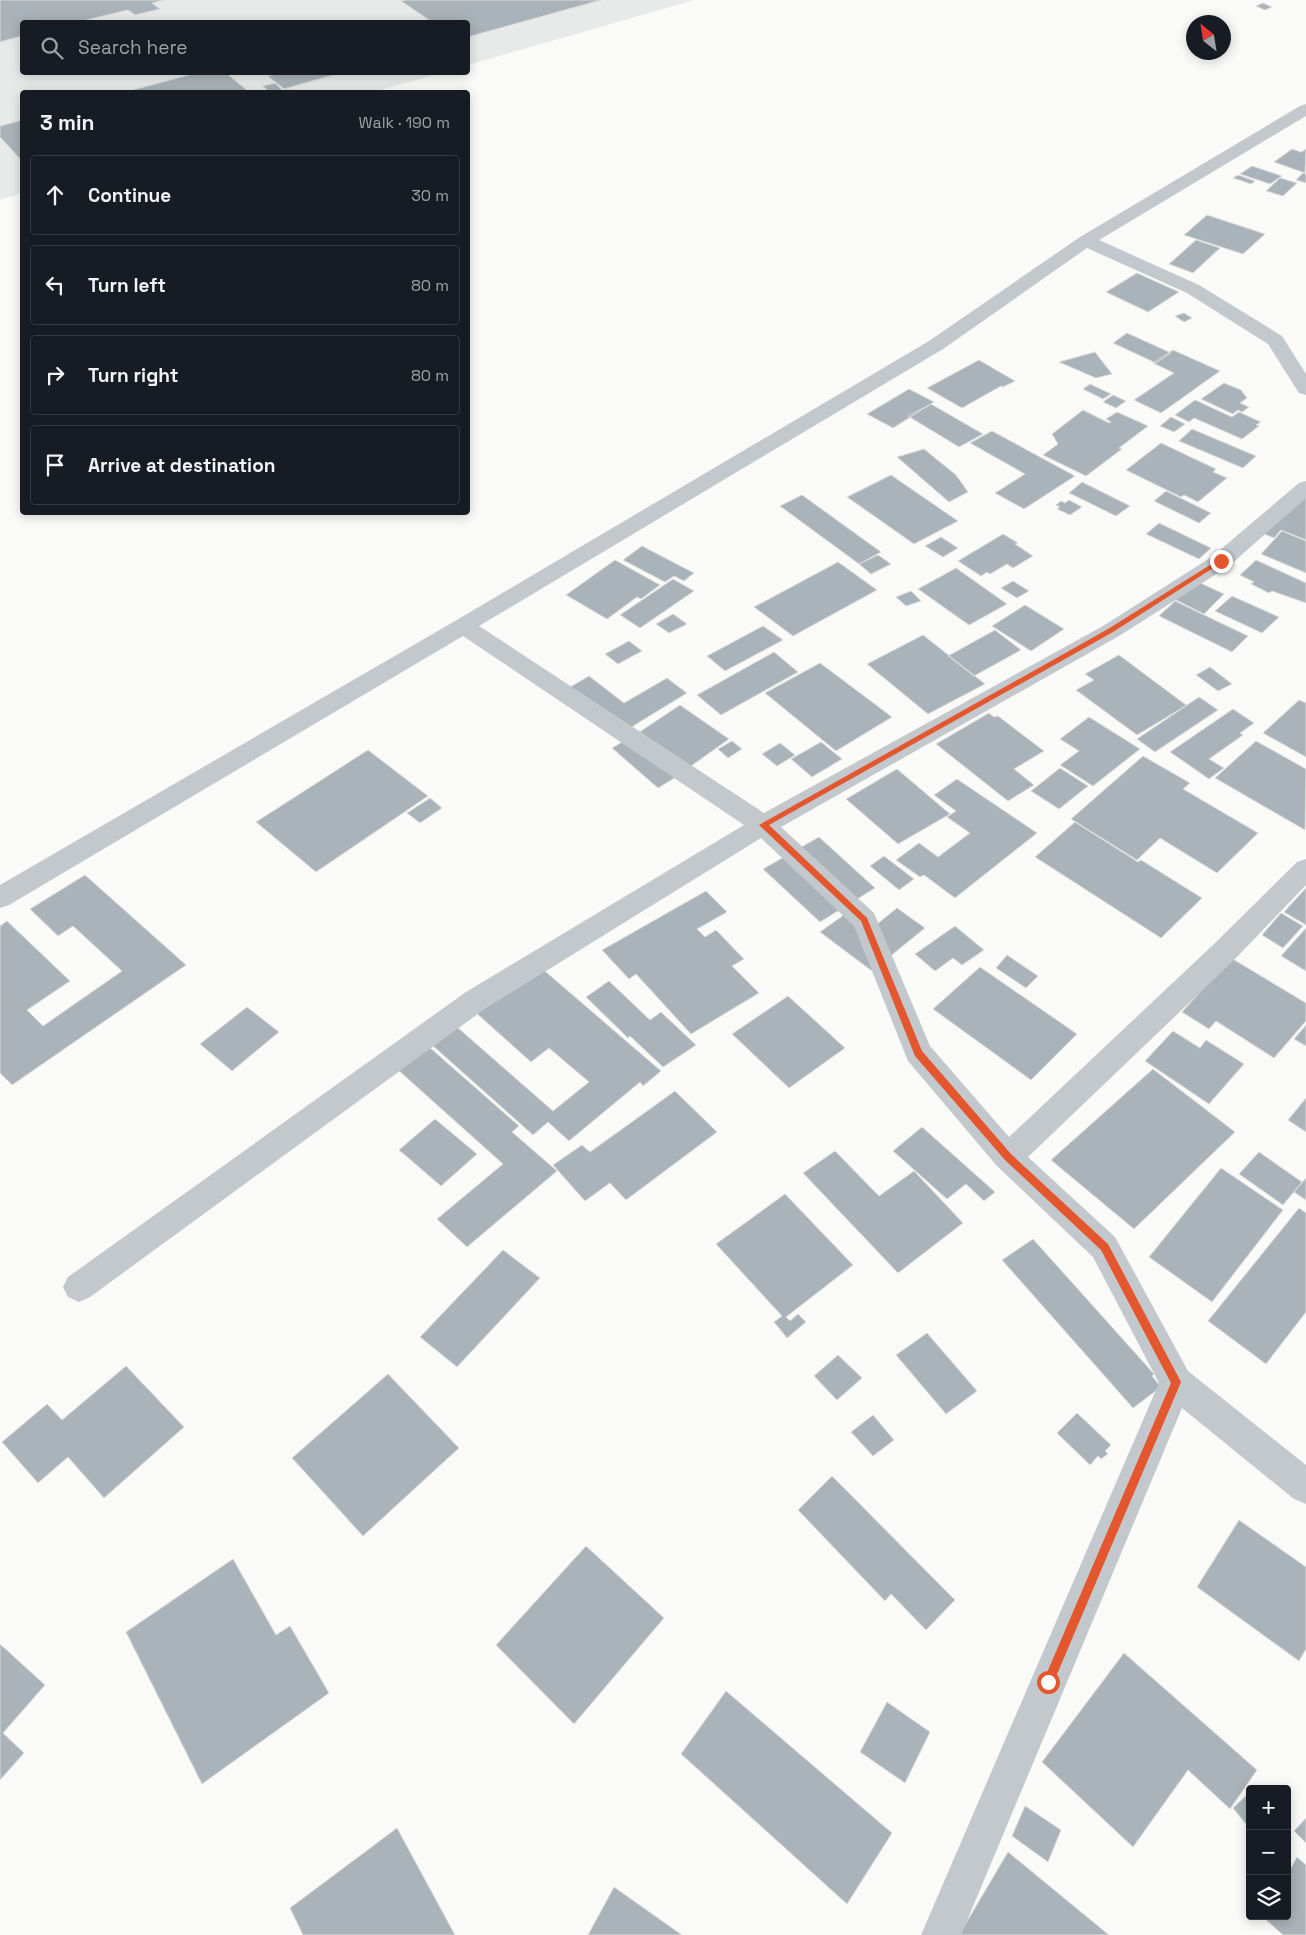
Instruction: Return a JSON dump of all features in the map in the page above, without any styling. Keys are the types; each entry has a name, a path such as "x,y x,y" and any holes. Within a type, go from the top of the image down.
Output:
{"street":[{"path":"0,898 936,345 1086,241 1306,109"},
{"path":"1086,241 1193,289 1275,340 1306,389"},
{"path":"79,1287 476,1000 763,825 1111,631 1221,561 1306,487"},
{"path":"463,626 763,825 864,920 918,1053 1008,1157 1104,1247 1176,1382 1306,1487"},
{"path":"1008,1157 1224,952 1306,869"},
{"path":"941,1935 1176,1382"}],"shaded area":[{"path":"0,0 694,0 470,64 470,20 20,20 20,75 435,75 380,90 20,90 20,194 0,200"}],"building":[{"path":"0,0 165,0 152,3 160,9 135,15 128,10 86,20 20,20 20,37 0,42"},
{"path":"601,0 470,36 470,20 429,20 401,1"},
{"path":"1263,3 1272,7 1265,10 1256,6"},
{"path":"189,75 229,75 247,90 132,90"},
{"path":"272,75 333,75 284,89 268,76"},
{"path":"275,83 282,90 267,90 262,86"},
{"path":"20,121 20,159 0,137 0,126"},
{"path":"1292,149 1301,152 1306,149 1305,173 1274,162"},
{"path":"1252,166 1282,176 1270,184 1240,174"},
{"path":"1303,173 1306,174 1306,183 1296,180"},
{"path":"1238,175 1255,181 1251,184 1233,178"},
{"path":"1280,178 1297,183 1283,196 1266,191"},
{"path":"1207,215 1265,234 1243,254 1184,235"},
{"path":"1196,240 1220,248 1193,273 1169,264"},
{"path":"1137,273 1179,292 1148,312 1106,292"},
{"path":"1184,313 1192,318 1184,322 1175,316"},
{"path":"1127,333 1171,353 1156,363 1113,343"},
{"path":"1173,350 1220,371 1161,413 1134,400 1174,373 1153,363"},
{"path":"1095,352 1112,374 1096,378 1059,362"},
{"path":"979,360 1015,381 1003,387 1001,386 962,408 927,388"},
{"path":"1224,383 1241,390 1247,398 1240,403 1249,407 1242,412 1238,410 1233,414 1201,399"},
{"path":"1090,384 1111,394 1103,399 1083,389"},
{"path":"909,389 934,402 893,428 867,414"},
{"path":"1113,395 1126,401 1116,408 1103,402"},
{"path":"1195,400 1232,417 1239,412 1261,422 1256,425 1259,426 1242,439 1194,418 1189,422 1175,415"},
{"path":"931,404 983,434 959,447 908,416"},
{"path":"1083,410 1109,423 1111,422 1106,419 1117,412 1148,426 1119,448 1122,449 1086,476 1043,455 1058,444 1052,434"},
{"path":"1171,417 1185,424 1174,432 1160,426"},
{"path":"1192,429 1256,456 1243,468 1179,441"},
{"path":"992,431 1075,476 1024,509 995,493 1025,474 970,443"},
{"path":"1161,443 1216,469 1213,472 1227,478 1198,502 1184,495 1181,497 1126,470"},
{"path":"924,449 956,475 968,492 949,502 897,457"},
{"path":"891,475 958,521 914,544 847,497"},
{"path":"1082,482 1130,506 1116,516 1069,493"},
{"path":"1166,491 1211,513 1199,523 1154,501"},
{"path":"802,495 881,552 859,564 780,506"},
{"path":"1306,495 1306,540 1281,530 1274,538 1262,533"},
{"path":"1069,500 1082,507 1070,515 1057,509 1060,507 1056,505 1061,501 1065,503"},
{"path":"1159,523 1211,548 1199,559 1146,534"},
{"path":"1282,531 1306,541 1306,573 1261,554"},
{"path":"1003,534 1018,543 1015,544 1033,556 1013,568 1007,564 990,574 987,572 981,576 958,561"},
{"path":"941,537 958,548 943,557 925,546"},
{"path":"642,546 694,573 684,581 674,576 665,582 623,560"},
{"path":"878,555 891,564 871,574 859,564"},
{"path":"615,560 660,585 641,599 637,597 607,619 566,595"},
{"path":"1256,560 1306,583 1306,603 1272,591 1269,593 1251,584 1254,582 1240,575"},
{"path":"838,562 877,590 793,636 754,607"},
{"path":"956,568 1007,604 969,625 918,589"},
{"path":"673,579 694,591 640,628 620,615"},
{"path":"1194,580 1224,594 1204,614 1174,599"},
{"path":"1013,581 1029,591 1017,598 1001,588"},
{"path":"911,591 921,601 906,606 896,597"},
{"path":"1232,596 1279,617 1262,633 1215,611"},
{"path":"1175,601 1248,636 1232,652 1159,616"},
{"path":"1025,605 1064,629 1031,651 992,626"},
{"path":"673,614 687,624 669,633 656,624"},
{"path":"763,626 783,640 725,671 707,656"},
{"path":"995,630 1021,650 974,676 948,656"},
{"path":"923,635 985,684 928,714 867,664"},
{"path":"629,641 642,651 618,664 605,654"},
{"path":"774,652 798,672 721,715 697,695"},
{"path":"1119,655 1187,705 1137,735 1076,690 1094,680 1085,674"},
{"path":"820,663 892,717 836,751 765,693"},
{"path":"1210,667 1232,684 1218,691 1196,675"},
{"path":"589,676 624,703 667,678 687,693 620,734 565,690"},
{"path":"1199,697 1218,710 1155,752 1137,739"},
{"path":"1299,700 1306,703 1306,757 1263,733"},
{"path":"680,705 729,739 684,771 635,735"},
{"path":"1233,709 1254,723 1240,733 1243,735 1209,759 1224,768 1209,779 1170,752"},
{"path":"989,713 994,717 998,716 1044,751 1014,769 1034,785 1008,801 936,744"},
{"path":"1089,717 1140,749 1093,786 1060,765 1079,751 1060,739"},
{"path":"631,737 681,774 658,788 612,748"},
{"path":"732,741 742,749 728,758 718,749"},
{"path":"1256,741 1306,769 1305,830 1215,778"},
{"path":"821,742 842,759 812,777 791,759"},
{"path":"780,743 795,755 777,766 762,754"},
{"path":"368,750 428,796 316,872 256,822"},
{"path":"1143,756 1190,783 1183,789 1258,833 1217,873 1160,838 1137,860 1071,819"},
{"path":"1060,768 1088,786 1059,809 1031,791"},
{"path":"897,769 950,814 898,844 846,799"},
{"path":"957,779 1037,833 955,898 924,875 920,877 896,860 919,843 938,857 970,833 947,817 956,811 934,795"},
{"path":"430,798 442,808 420,823 407,813"},
{"path":"1075,822 1138,862 1141,860 1202,898 1161,938 1035,857"},
{"path":"819,837 875,888 820,922 763,869"},
{"path":"884,856 914,879 899,890 870,866"},
{"path":"85,875 186,965 12,1085 0,1073 0,926 7,921 70,981 27,1010 43,1026 122,971 73,926 58,936 30,909"},
{"path":"1306,888 1306,925 1284,912"},
{"path":"706,891 727,912 697,929 705,937 716,930 744,959 732,966 759,993 691,1034 636,974 629,979 602,950"},
{"path":"897,908 925,928 872,971 820,932 848,912 871,929"},
{"path":"1281,913 1303,926 1283,948 1262,935"},
{"path":"955,926 984,950 962,965 953,958 935,971 915,954"},
{"path":"1306,928 1306,971 1281,956"},
{"path":"1007,955 1038,976 1026,988 996,968"},
{"path":"1231,958 1306,1003 1306,1021 1274,1058 1216,1021 1209,1029 1182,1012"},
{"path":"539,966 661,1071 643,1086 640,1082 569,1141 548,1122 533,1135 432,1045 457,1027 553,1111 589,1082 549,1048 531,1062 474,1011"},
{"path":"980,967 1077,1034 1031,1080 933,1009"},
{"path":"609,981 650,1020 661,1012 696,1045 663,1067 630,1036 628,1038 586,997"},
{"path":"788,996 845,1048 789,1088 732,1034"},
{"path":"247,1007 279,1032 232,1071 200,1044"},
{"path":"1306,1025 1306,1046 1294,1039"},
{"path":"1173,1031 1200,1048 1206,1040 1244,1064 1209,1104 1145,1061"},
{"path":"428,1046 519,1126 512,1132 557,1171 467,1247 437,1219 503,1164 397,1069"},
{"path":"1153,1069 1235,1132 1134,1229 1051,1160"},
{"path":"675,1091 717,1132 626,1200 610,1183 585,1201 553,1165 582,1145 590,1152"},
{"path":"1306,1098 1306,1132 1288,1120"},
{"path":"435,1119 477,1154 441,1186 399,1150"},
{"path":"922,1127 995,1192 984,1201 966,1184 947,1199 893,1151"},
{"path":"835,1151 879,1196 914,1171 963,1223 898,1273 803,1173"},
{"path":"1259,1152 1302,1182 1283,1205 1239,1174"},
{"path":"1221,1168 1283,1210 1212,1302 1149,1257"},
{"path":"1306,1178 1306,1200 1294,1192"},
{"path":"785,1194 853,1265 786,1317 790,1321 798,1314 806,1322 787,1338 774,1322 782,1316 716,1244"},
{"path":"1299,1208 1306,1213 1306,1312 1266,1364 1208,1321"},
{"path":"1033,1239 1154,1374 1152,1376 1161,1387 1133,1408 1002,1260"},
{"path":"503,1250 540,1278 457,1367 420,1337"},
{"path":"927,1333 977,1391 946,1414 896,1355"},
{"path":"838,1355 862,1378 837,1400 814,1376"},
{"path":"126,1366 184,1427 104,1498 68,1457 38,1483 2,1442 47,1404 62,1420"},
{"path":"388,1374 459,1448 363,1536 292,1458"},
{"path":"1077,1413 1111,1445 1105,1451 1108,1454 1101,1459 1098,1456 1090,1465 1057,1433"},
{"path":"873,1415 894,1440 873,1456 851,1432"},
{"path":"832,1476 955,1600 926,1630 891,1594 885,1601 798,1510"},
{"path":"1239,1520 1306,1567 1306,1649 1299,1661 1197,1587"},
{"path":"586,1546 664,1618 574,1724 496,1645"},
{"path":"233,1559 276,1635 290,1626 329,1693 202,1784 126,1632"},
{"path":"0,1644 45,1685 3,1733 24,1753 0,1780"},
{"path":"1124,1653 1257,1770 1230,1809 1188,1770 1133,1847 1042,1762"},
{"path":"726,1691 892,1833 847,1904 681,1754"},
{"path":"887,1702 930,1732 905,1783 860,1752"},
{"path":"1246,1796 1246,1824 1233,1808"},
{"path":"1025,1806 1061,1830 1048,1862 1012,1836"},
{"path":"1306,1818 1306,1843 1294,1831"},
{"path":"397,1828 455,1935 303,1935 290,1908"},
{"path":"1008,1852 1109,1935 959,1935"},
{"path":"1297,1857 1306,1865 1306,1935 1283,1935 1266,1920 1291,1920 1291,1868"},
{"path":"614,1887 682,1935 588,1935"}],"route":[{"path":"1048,1682 1176,1382 1104,1247 1008,1157 918,1053 864,920 763,825 1111,631 1221,561"}]}
